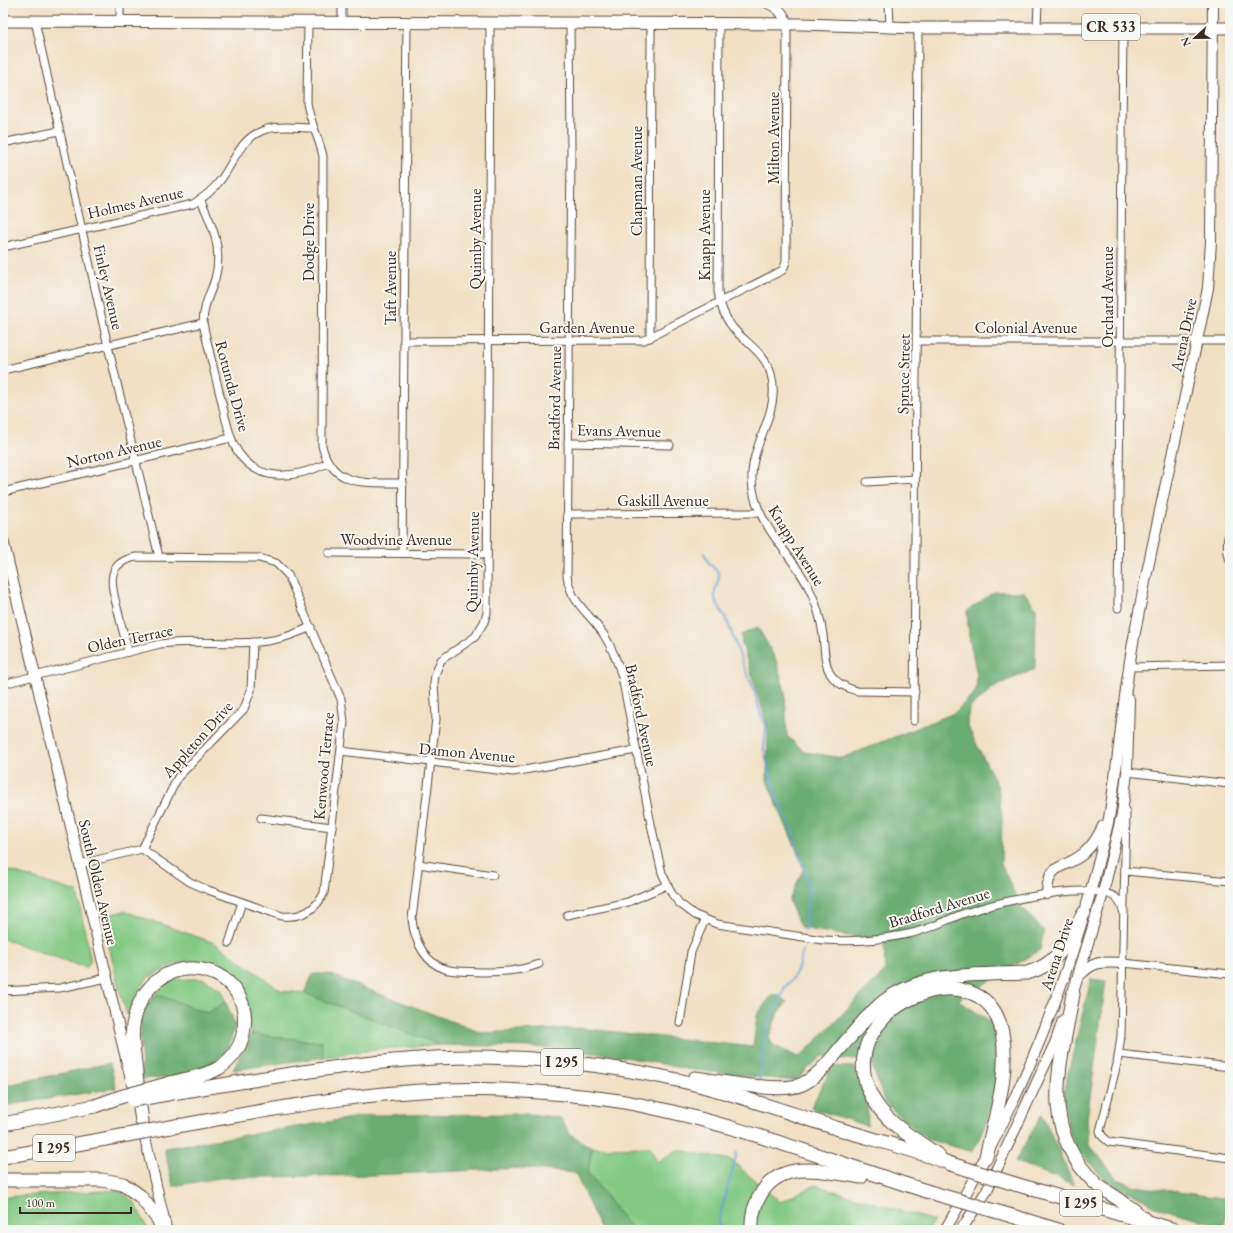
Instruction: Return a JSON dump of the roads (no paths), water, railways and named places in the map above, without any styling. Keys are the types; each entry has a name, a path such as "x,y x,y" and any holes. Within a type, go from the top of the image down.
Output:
{"highway":[{"path":"611,1068 781,1088 800,1085 817,1074 873,1011 894,995 907,988 937,978 1026,973 1036,970 1050,962 1062,951 1084,913"},
{"path":"142,1122 132,1038 134,1019 140,1002 153,984 162,976 171,971 193,968 212,972 229,984 240,1000 244,1018 244,1029 240,1043 233,1056 218,1068 167,1089"},
{"path":"949,1164 895,1126 883,1114 868,1090 864,1067 866,1045 870,1035 880,1022 908,1000 935,990 954,988 973,994 988,1005 994,1013 1002,1031 1004,1062 1003,1078 986,1157"},
{"path":"1073,994 1058,1088 1059,1124 1075,1158 1096,1184 1126,1204 1146,1221"},
{"name":"I 295","path":"3,1124 95,1106 167,1089 410,1060 471,1057 518,1058 611,1068 685,1082 730,1094 949,1164 1175,1230"},
{"name":"I 295","path":"3,1157 176,1126 368,1096 471,1089 546,1092 620,1102 721,1125 902,1183 1058,1230"},
{"path":"752,1230 752,1216 759,1197 771,1182 788,1172 809,1169 902,1183"},
{"path":"3,1180 102,1180 123,1184 140,1196 158,1219 163,1230"},
{"path":"1012,1216 1032,1230"}],"main road":[{"path":"768,3 780,11 787,24"},
{"name":"Arena Drive","path":"945,1230 1009,1113 1039,1047 1061,989 1084,913 1110,806 1136,627 1208,288 1211,262 1213,3"},
{"name":"CR 533","path":"3,21 787,24 918,28 1230,28"},
{"name":"South Olden Avenue","path":"3,540 167,1230"},
{"name":"Arena Drive","path":"961,1230 986,1192 1056,1041 1073,994 1076,979 1103,893 1115,844 1126,786 1130,717 1129,667"},
{"path":"1047,894 1050,875 1054,870 1074,860 1091,846 1102,827 1110,806"},
{"path":"1076,979 1086,968 1096,963 1123,963"}],"street":[{"path":"120,3 120,22"},
{"path":"342,3 342,22"},
{"path":"889,3 890,27"},
{"path":"1037,27 1038,3"},
{"name":"Finley Avenue","path":"34,21 158,557"},
{"name":"Dodge Drive","path":"308,22 307,103 313,128 321,145 323,156 322,441 328,464"},
{"name":"Taft Avenue","path":"402,553 407,22"},
{"name":"Quimby Avenue","path":"490,23 487,613 484,622 475,637 441,660 435,675 436,719 412,919 418,944 431,960 447,970 511,972 539,964"},
{"name":"Bradford Avenue","path":"570,23 571,151 567,576 569,590 603,635 618,663 652,829 667,885 683,906 705,920 717,924 823,940 860,941 908,934 932,927 988,906 1047,894 1090,891 1103,893 1115,897 1124,913"},
{"name":"Chapman Avenue","path":"650,338 651,24"},
{"name":"Knapp Avenue","path":"719,24 718,292 720,303 734,328 761,354 769,368 773,384 773,405 755,452 752,466 753,490 759,513 812,595 821,622 824,657 833,677 843,686 856,691 915,692"},
{"name":"Milton Avenue","path":"786,252 787,24"},
{"name":"Orchard Avenue","path":"1118,608 1122,568 1121,341 1123,27"},
{"name":"Spruce Street","path":"914,721 918,28"},
{"name":"Holmes Avenue","path":"3,247 185,206 200,199 220,182 242,146 258,133 280,127 313,128"},
{"path":"3,143 59,131"},
{"name":"Rotunda Drive","path":"200,199 213,224 218,248 218,263 215,278 203,313 202,323 231,438 244,459 252,466 271,475 280,476 302,474 328,464"},
{"name":"Garden Avenue","path":"404,341 644,340 720,303 782,270 786,262 786,252"},
{"path":"3,370 202,323"},
{"name":"Colonial Avenue","path":"917,341 1230,341"},
{"name":"Norton Avenue","path":"3,492 231,438"},
{"name":"Evans Avenue","path":"568,443 670,446"},
{"path":"328,464 339,474 354,481 403,483"},
{"path":"867,482 915,479"},
{"name":"Gaskill Avenue","path":"567,514 759,513"},
{"path":"1230,527 1226,542 1230,561"},
{"name":"Woodvine Avenue","path":"329,553 487,554"},
{"name":"Kenwood Terrace","path":"128,651 111,585 113,572 117,566 128,558 259,558 272,561 282,568 288,575 341,698 344,710 341,751 324,893 313,908 306,913 291,917 282,916 190,882 142,849"},
{"name":"Olden Terrace","path":"3,684 128,651 177,642 253,642 283,638 311,627"},
{"name":"Appleton Drive","path":"142,849 178,776 244,709 252,690 253,642"},
{"path":"1129,667 1230,665"},
{"name":"Damon Avenue","path":"341,751 513,772 636,750"},
{"path":"1127,772 1230,784"},
{"path":"1126,786 1123,963 1118,1054 1100,1131 1105,1140 1109,1142 1134,1144 1230,1158"},
{"path":"261,818 332,827"},
{"path":"80,864 142,849"},
{"path":"418,864 493,875"},
{"path":"1125,871 1230,881"},
{"path":"567,915 628,902 667,885"},
{"path":"229,943 242,902"},
{"path":"680,1023 691,952 705,920"},
{"path":"1123,963 1230,974"},
{"path":"3,991 60,988 107,978"},
{"path":"1118,1054 1230,1067"}],"waterway":[{"path":"704,553 709,563 718,572 719,578 715,590 715,599 728,623 744,667 754,689 759,709 766,726 764,750 775,793 792,830 809,886 805,930"},
{"path":"759,1082 768,1024 781,999 784,988 796,971 803,950"},
{"path":"720,1230 718,1222 736,1157 736,1152"}]}
